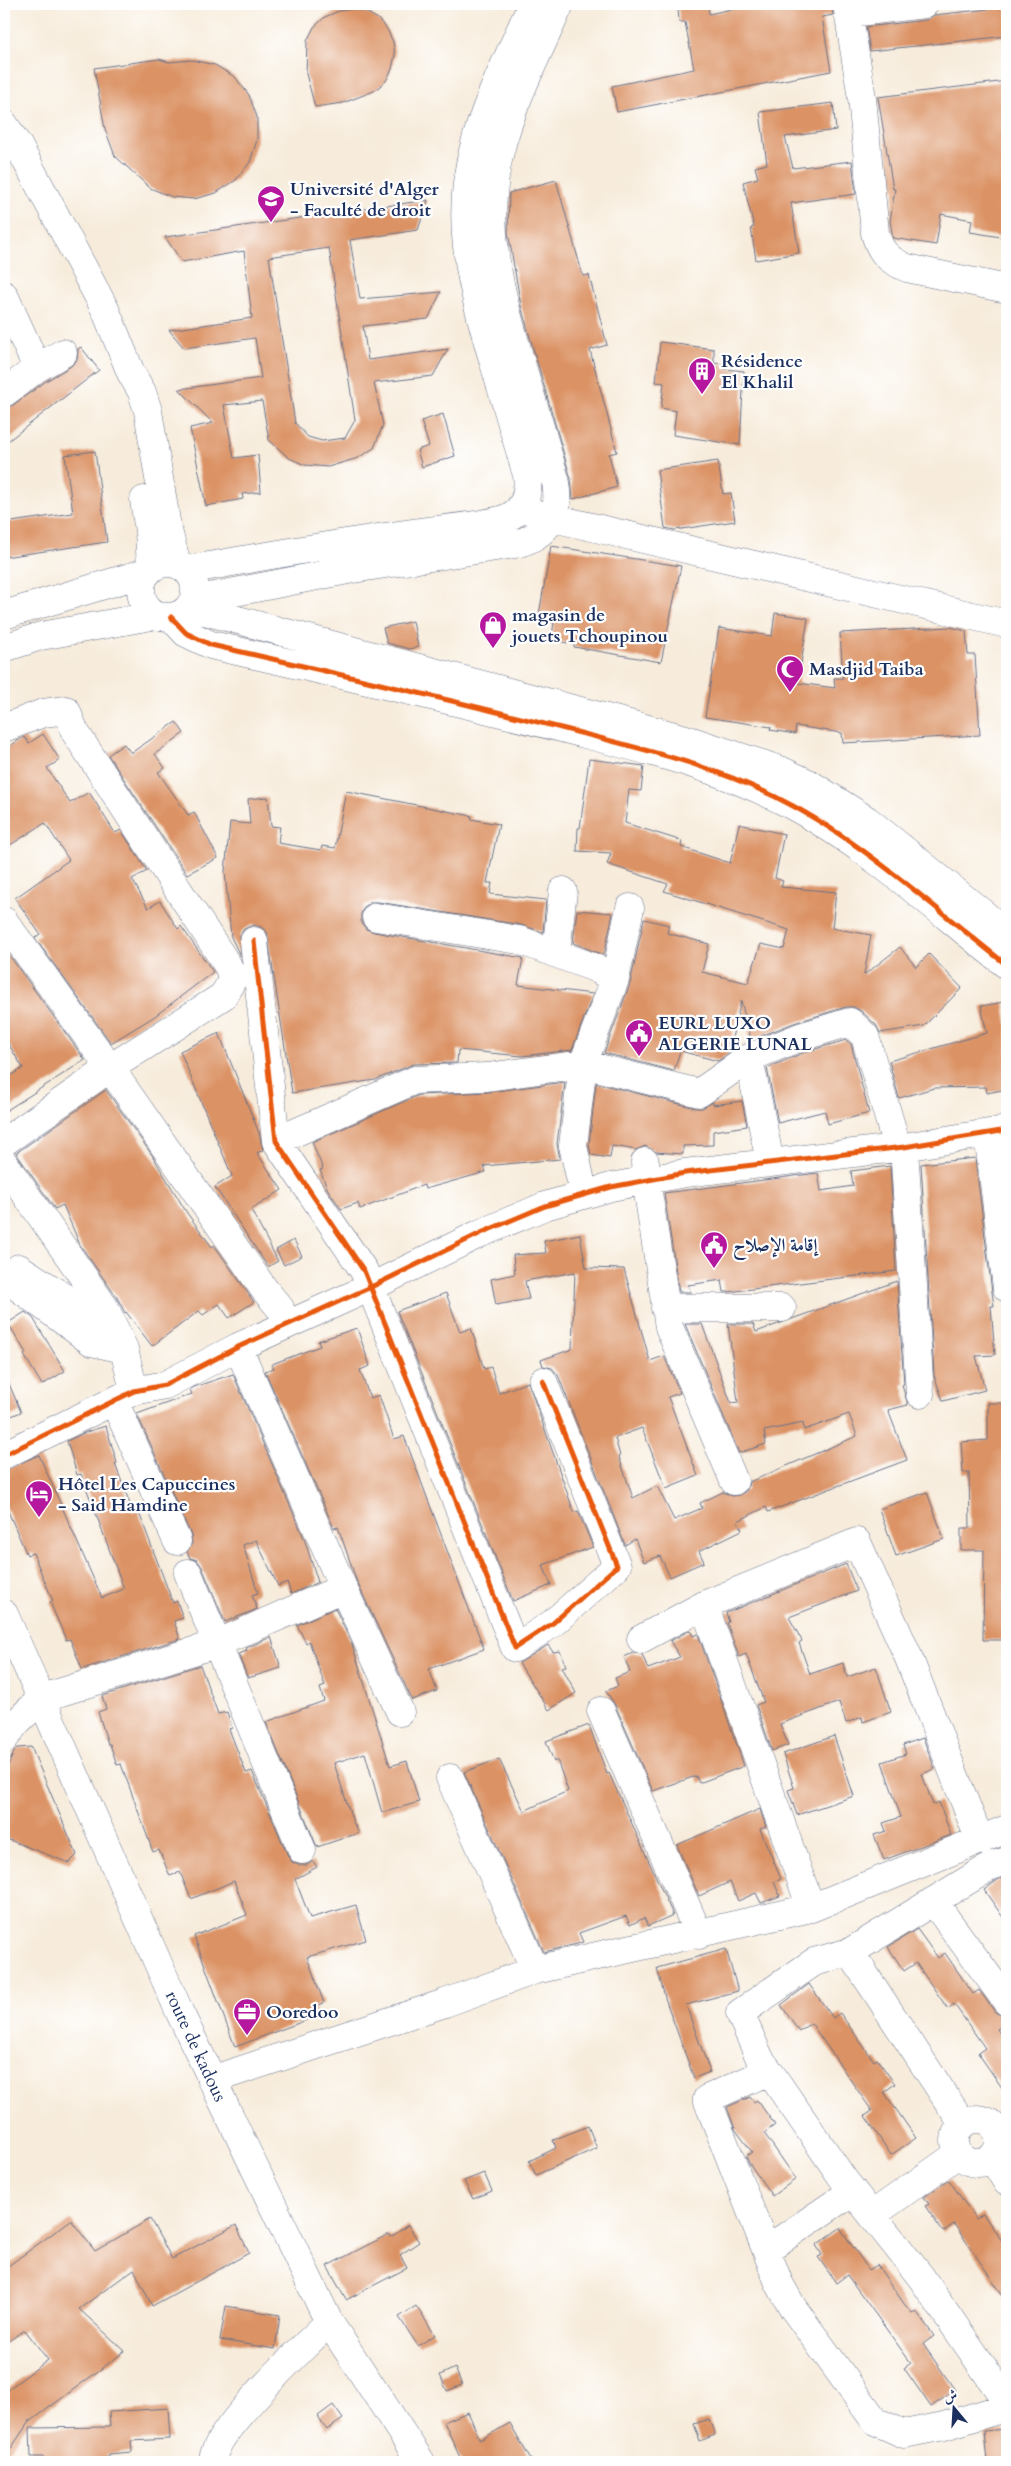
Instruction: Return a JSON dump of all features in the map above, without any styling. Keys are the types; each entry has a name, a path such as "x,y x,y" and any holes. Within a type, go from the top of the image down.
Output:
{"street":[{"path":"4,614 149,571 163,563 182,567 502,520 519,509 527,494 527,475 477,304 468,267 465,229 469,172 483,116 532,4"},
{"path":"4,648 41,636 178,610 353,569 515,544 537,536 552,519 558,501 556,483 501,295 494,259 492,223 494,187 500,151 511,117 560,4"},
{"path":"924,4 848,9 862,98 875,233 882,253 892,262 906,268 1007,289"},
{"path":"4,124 20,147 105,309 131,373 145,401 167,527 182,567 194,580 178,610 186,633 211,645 438,696 677,758 753,787 824,823 857,846 1007,965"},
{"path":"4,295 37,368"},
{"path":"4,393 37,368 63,353"},
{"path":"131,373 128,403 149,526 149,571 141,588 144,604 178,610 686,738 780,770 810,784 867,820 1007,933"},
{"path":"519,509 552,519 1007,624"},
{"path":"4,728 43,713 66,710 75,732 228,966 233,979 224,996 110,1068 4,1142"},
{"path":"556,952 563,891"},
{"path":"580,1177 573,1146 583,1064 615,979 630,908"},
{"path":"376,917 519,940 556,952 595,968 615,979"},
{"path":"4,921 110,1068 264,1289 280,1308"},
{"path":"254,941 276,1141 368,1279 515,1648 553,1623 617,1566 543,1381"},
{"path":"276,1141 415,1080 488,1077 583,1064 699,1093 749,1058 800,1037 850,1022 865,1036 899,1140 920,1394"},
{"path":"749,1058 767,1147"},
{"path":"4,1455 124,1396 165,1385 527,1196 580,1177 645,1171 1001,1127 1007,1288"},
{"path":"124,1396 157,1370 280,1308 368,1279 520,1216 645,1171 719,1150 899,1140"},
{"path":"4,1163 105,1308 121,1341 124,1396 177,1540"},
{"path":"645,1171 665,1308 674,1342 734,1481"},
{"path":"4,1259 69,1299 121,1341"},
{"path":"4,1277 92,1342 121,1341"},
{"path":"665,1308 782,1308"},
{"path":"238,1347 343,1588 400,1712"},
{"path":"641,1639 704,1605 857,1542 908,1656 980,1841"},
{"path":"188,1573 302,1850"},
{"path":"4,1739 16,1723 42,1698 216,1644 343,1588"},
{"path":"704,1605 811,1908"},
{"name":"route de kadous","path":"4,1614 211,2080 329,2322 421,2462"},
{"path":"600,1711 699,1935"},
{"path":"450,1778 535,1970"},
{"path":"211,2080 445,2003 535,1970 699,1935 811,1908 1007,1829"},
{"path":"1007,1861 993,1865 850,1952 814,1962 740,2014 760,2059 853,2191 922,2276 1007,2402"},
{"path":"933,1901 1007,2002"},
{"path":"850,1952 963,2124"},
{"path":"769,2071 707,2100 779,2283 793,2308 875,2421 904,2434 944,2426 1007,2407"},
{"path":"979,2119 1002,2127 999,2145 992,2158 978,2164 964,2160 958,2154 954,2140 956,2133 963,2124 979,2119"},
{"path":"872,2215 958,2154"},
{"path":"992,2158 1007,2182"},
{"path":"766,2250 853,2191"},
{"path":"214,2462 217,2448 250,2401 329,2322"}],"building":[{"path":"695,4 708,4 709,14 740,7 740,4 832,4 833,15 822,17 831,71 617,112 612,86 694,69 685,22 679,22 678,8"},
{"path":"1007,7 1007,36 870,51 866,27 926,20 934,15"},
{"path":"353,9 366,12 378,19 387,29 393,42 395,55 392,69 386,81 374,91 343,103 315,107 306,74 307,41 314,27 325,17 339,11"},
{"path":"159,59 169,62 192,60 215,65 235,77 249,95 257,117 257,140 250,162 236,180 216,193 194,199 172,197 150,188 115,156 105,129 94,68"},
{"path":"1007,81 1007,238 970,232 972,220 941,214 936,245 893,238 890,221 895,189 893,189 878,97"},
{"path":"833,103 836,130 785,137 793,168 852,161 856,194 791,203 799,253 756,260 751,228 754,227 743,182 758,178 755,167 767,164 760,112"},
{"path":"556,180 583,276 589,275 607,345 590,350 617,452 609,454 617,487 573,499 571,479 521,306 508,232 509,193"},
{"path":"428,200 418,230 350,240 360,299 441,292 428,319 363,326 368,360 448,349 433,376 374,383 383,425 374,448 358,458 328,467 305,465 289,458 269,440 262,401 224,405 234,458 258,455 261,492 242,494 243,499 206,506 190,428 213,423 179,389 261,378 255,338 184,348 169,330 252,318 244,251 182,262 165,237","holes":["329,248 355,420 345,438 322,441 308,437 295,423 269,257"]},
{"name":"Résidence El Khalil","path":"660,342 714,349 714,363 724,364 724,369 744,371 740,445 673,435 676,411 661,408 664,383 656,382"},
{"path":"81,347 99,370 4,444 4,408 13,405 46,381 71,366 77,360 78,349"},
{"path":"443,414 455,456 422,467 417,450 429,446 421,421"},
{"path":"95,451 107,542 4,557 4,523 73,513 65,455"},
{"path":"718,461 723,494 731,493 735,521 675,530 665,528 657,470"},
{"path":"551,546 681,566 661,662 574,647 574,644 551,640 554,623 538,620"},
{"path":"775,613 808,618 798,683 835,688 834,678 843,678 840,633 950,627 966,631 968,655 975,655 980,735 843,743 842,733 796,726 795,734 770,730 771,727 705,717 719,628 772,636"},
{"path":"413,621 418,647 409,649 387,643 383,628"},
{"path":"176,722 184,733 155,754 165,768 158,772 188,815 194,812 218,858 187,874 108,755 124,744 131,753"},
{"path":"43,734 60,760 47,768 70,803 89,792 115,833 121,830 147,871 132,879 148,908 160,901 178,929 181,926 213,972 155,1016 111,1043 35,938 40,934 15,898 69,860 45,823 4,849 4,750 24,737 29,743"},
{"path":"589,759 644,766 641,791 629,790 625,823 682,841 681,847 730,863 739,824 784,834 775,878 783,881 781,887 836,892 832,928 871,935 864,975 900,947 916,967 929,954 962,988 924,1026 880,1033 876,1025 861,1011 854,1007 846,1007 794,1023 751,1040 741,1001 728,1054 718,1061 680,1051 674,1071 604,1053 630,984 644,919 669,925 667,933 709,944 702,972 748,983 761,944 784,949 789,930 664,891 668,884 607,864 611,853 577,851 578,828 580,828"},
{"path":"346,791 472,816 471,819 499,824 487,883 492,883 490,894 546,900 543,932 521,925 378,902 371,902 364,907 361,914 361,922 366,929 374,932 523,958 518,985 593,994 572,1050 522,1056 458,1050 457,1063 414,1064 375,1080 292,1093 267,932 261,927 253,925 244,929 240,935 240,956 231,937 225,871 230,822 250,824 248,799 268,797 271,826 280,827 278,843 321,850 322,846 335,848"},
{"path":"577,910 613,913 604,955 573,943"},
{"path":"9,955 85,1060 4,1112 4,1080 23,1068 4,1037 4,959"},
{"path":"1004,1002 1007,1022 1007,1089 987,1093 986,1087 934,1088 899,1098 889,1061 987,1033 981,1006"},
{"path":"219,1033 259,1133 263,1150 257,1153 282,1190 251,1210 278,1261 268,1267 215,1187 232,1176 180,1051"},
{"path":"846,1040 851,1044 869,1113 828,1124 825,1111 778,1123 767,1068 805,1052"},
{"path":"565,1082 557,1144 560,1159 484,1166 486,1172 425,1189 424,1185 360,1209 358,1203 341,1209 327,1188 320,1170 323,1169 312,1142 419,1095 489,1092"},
{"path":"596,1083 696,1108 702,1108 713,1102 713,1105 742,1101 747,1126 713,1131 713,1145 683,1146 683,1154 656,1152 645,1146 636,1150 612,1146 610,1158 591,1155 589,1145"},
{"path":"106,1090 152,1155 187,1213 212,1247 214,1245 254,1302 229,1318 219,1304 203,1315 199,1311 152,1346 125,1313 118,1299 80,1245 63,1205 55,1209 16,1153"},
{"path":"975,1158 994,1306 991,1306 995,1355 976,1356 985,1390 943,1401 934,1375 921,1164"},
{"path":"890,1166 896,1271 728,1292 724,1292 722,1280 688,1285 691,1292 679,1292 664,1193 818,1173 821,1191 853,1186 851,1171"},
{"path":"580,1234 586,1268 624,1269 650,1361 664,1356 680,1393 668,1397 698,1476 666,1489 642,1428 615,1438 619,1457 633,1498 657,1486 674,1520 702,1508 700,1503 723,1492 732,1496 740,1495 747,1490 749,1482 857,1436 849,1414 804,1430 803,1423 764,1431 766,1444 739,1453 685,1324 702,1324 731,1403 738,1402 728,1324 753,1324 756,1332 897,1281 904,1384 902,1385 908,1405 888,1410 907,1460 768,1512 766,1507 738,1521 742,1530 699,1551 704,1562 670,1577 660,1556 644,1562 635,1539 625,1545 558,1375 552,1368 543,1366 541,1360 572,1349 575,1272 525,1281 529,1299 496,1305 491,1279 515,1274 513,1255 546,1253 544,1241"},
{"path":"294,1240 302,1256 284,1265 276,1250"},
{"path":"446,1293 460,1332 471,1328 484,1369 491,1367 499,1393 528,1382 574,1512 578,1511 593,1547 543,1565 551,1585 513,1601 397,1311"},
{"path":"25,1312 33,1318 65,1371 42,1385 8,1323"},
{"path":"357,1328 370,1366 360,1370 370,1398 379,1395 394,1439 404,1436 484,1649 429,1669 437,1691 412,1700 357,1582 338,1527 334,1528 265,1371 274,1368 272,1364 320,1346 318,1341"},
{"path":"4,1372 21,1412 4,1419"},
{"path":"233,1374 304,1538 318,1582 291,1594 287,1582 278,1586 256,1540 243,1545 258,1593 252,1595 257,1609 225,1622 202,1567 197,1560 190,1558 187,1552 192,1543 191,1535 137,1414 192,1394 190,1390 194,1387"},
{"path":"988,1403 1007,1403 1007,1640 983,1640 984,1550 961,1550 961,1528 970,1528 969,1472 963,1473 961,1442 988,1440"},
{"path":"106,1426 117,1463 115,1464 133,1512 138,1510 173,1603 177,1601 183,1618 174,1621 180,1639 82,1669 70,1639 66,1640 50,1602 53,1601 33,1553 27,1555 4,1502 4,1470 39,1455 102,1598 124,1589 81,1474 77,1475 67,1441 86,1432"},
{"path":"927,1492 944,1539 896,1556 879,1509"},
{"path":"846,1564 857,1591 789,1617 802,1641 799,1643 810,1674 843,1663 847,1677 876,1667 891,1712 863,1722 862,1717 846,1723 839,1702 780,1724 788,1745 772,1751 756,1705 764,1702 746,1654 739,1657 727,1623 729,1622 726,1613"},
{"path":"335,1608 352,1644 390,1766 407,1761 419,1802 382,1813 365,1753 334,1763 353,1822 359,1833 317,1847 266,1722 324,1701 320,1688 325,1686 309,1641 306,1643 297,1625"},
{"path":"690,1630 693,1636 698,1634 744,1766 699,1783 696,1776 653,1791 615,1705 606,1691 618,1686 615,1678 630,1672 624,1657 633,1653 642,1654 648,1669 680,1657 670,1641"},
{"path":"271,1637 281,1668 248,1678 238,1654 247,1651 246,1648"},
{"path":"548,1645 553,1652 560,1651 566,1666 562,1667 576,1693 549,1710 519,1663"},
{"path":"200,1665 218,1714 227,1712 232,1728 229,1729 246,1773 252,1771 288,1856 292,1862 299,1865 307,1865 313,1861 317,1867 295,1879 310,1918 356,1905 366,1940 307,1957 324,2003 314,2007 317,2016 235,2047 194,1936 247,1915 234,1881 191,1899 180,1872 170,1876 159,1850 153,1852 121,1764 117,1765 110,1744 108,1744 98,1712 106,1709 102,1696"},
{"path":"589,1725 607,1774 609,1773 673,1915 648,1926 644,1918 630,1925 626,1916 579,1933 583,1942 544,1952 464,1772 499,1759 524,1811 568,1791 557,1760 554,1762 546,1741"},
{"path":"834,1736 854,1796 797,1815 788,1790 794,1788 783,1754"},
{"path":"923,1738 935,1769 922,1774 933,1805 939,1802 951,1835 884,1860 874,1835 886,1831 883,1823 901,1817 882,1762 906,1754 903,1745"},
{"path":"31,1747 77,1855 69,1863 4,1838 4,1774 17,1748"},
{"path":"760,1809 766,1827 760,1829 781,1879 774,1882 780,1896 761,1903 756,1893 738,1901 730,1882 699,1896 677,1845"},
{"path":"1007,1877 1007,1923 984,1890 999,1879"},
{"path":"917,1929 938,1958 945,1953 973,1994 979,1990 995,2012 1007,2019 1007,2022 997,2029 1007,2044 1007,2095 978,2053 985,2048 954,2004 948,2009 916,1963 904,1971 888,1947"},
{"path":"726,1949 738,1991 686,2005 710,2072 694,2078 666,2001 657,1968"},
{"path":"809,1984 833,2018 840,2013 874,2061 877,2059 895,2084 884,2092 916,2138 891,2155 865,2116 872,2111 811,2023 799,2031 781,2005"},
{"path":"750,2097 754,2102 757,2100 775,2125 764,2133 796,2179 772,2196 749,2163 746,2156 752,2152 735,2129 727,2107"},
{"path":"588,2126 597,2148 536,2175 529,2161 556,2148 553,2140"},
{"path":"484,2173 492,2191 473,2199 464,2181"},
{"path":"949,2180 976,2219 983,2214 1007,2248 1007,2301 954,2224 943,2232 925,2206 929,2204 924,2197"},
{"path":"150,2219 172,2259 236,2225 249,2253 152,2306 134,2269 79,2309 125,2351 30,2422 30,2420 4,2459 4,2392 48,2360 25,2330 4,2344 4,2269 71,2220 95,2251"},
{"path":"408,2225 419,2242 400,2255 407,2268 346,2300 327,2266 389,2234 391,2237"},
{"path":"840,2228 869,2270 877,2265 905,2305 912,2313 916,2311 934,2336 923,2344 955,2390 931,2407 904,2368 911,2363 847,2275 836,2283 818,2257 822,2255 816,2245"},
{"path":"226,2306 280,2315 275,2349 220,2340"},
{"path":"416,2306 435,2335 418,2346 399,2317"},
{"path":"455,2368 462,2385 447,2391 440,2375"},
{"path":"333,2405 343,2419 327,2430 318,2416"},
{"path":"168,2408 170,2439 131,2441 132,2452 108,2454 108,2462 44,2462 44,2457 31,2457 30,2428 110,2427 109,2412"},
{"path":"468,2412 480,2440 510,2423 532,2462 462,2462 444,2422"},
{"path":"709,2419 715,2435 700,2441 694,2424"},
{"path":"1006,2429 1007,2462 987,2462 984,2431"}],"cycle path":[{"path":"171,617 186,633 211,645 433,696 594,736 682,760 738,780 793,806 849,841 903,881 1007,965"},
{"path":"254,941 276,1141 364,1271 515,1648 553,1623 617,1566 543,1381"},
{"path":"4,1455 134,1391 165,1385 238,1347 371,1287 481,1233 545,1206 611,1187 685,1173 904,1147 1007,1130"}],"place":[{"name":"Université d'Alger - Faculté de droit","path":"271,223"},
{"name":"Résidence El Khalil","path":"702,395"},
{"name":"magasin de jouets Tchoupinou","path":"493,649"},
{"name":"Masdjid Taiba","path":"790,693"},
{"name":"EURL LUXO ALGERIE LUNAL","path":"639,1057"},
{"name":"إقامة الإصلاح","path":"714,1269"},
{"name":"Hôtel Les Capuccines - Said Hamdine","path":"39,1518"},
{"name":"Ooredoo","path":"247,2036"}]}
